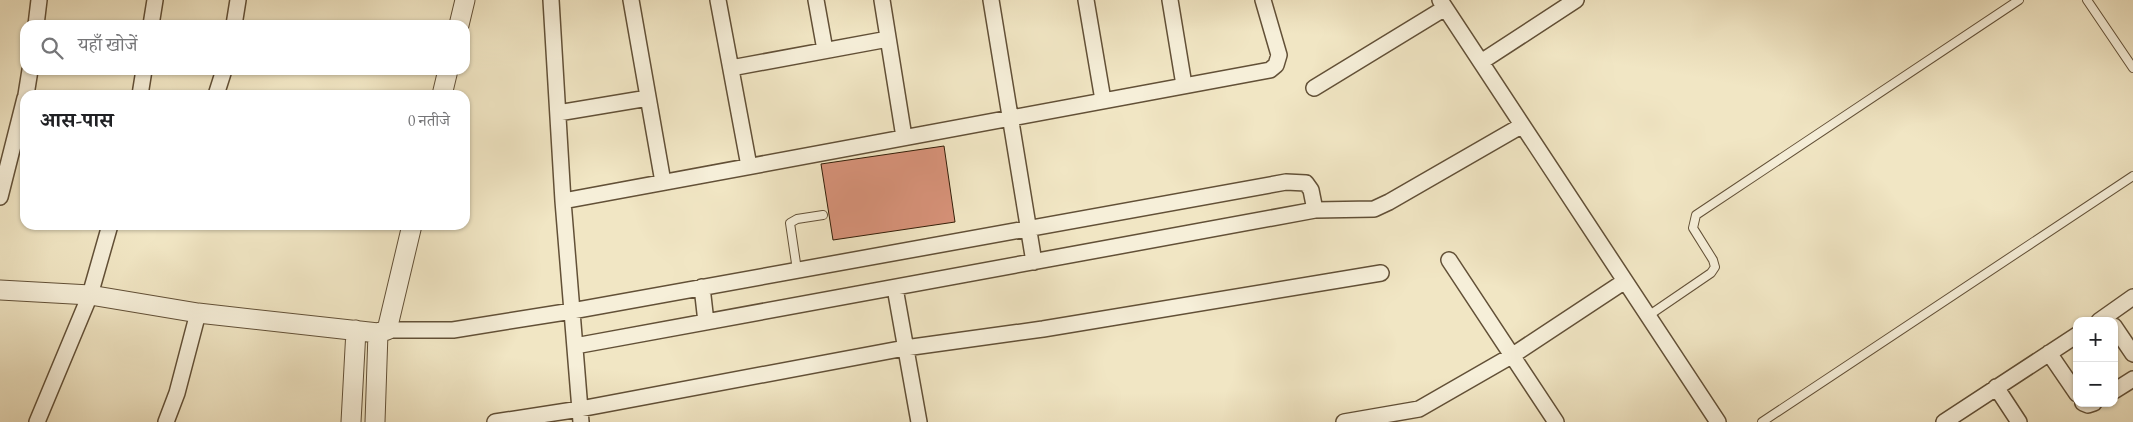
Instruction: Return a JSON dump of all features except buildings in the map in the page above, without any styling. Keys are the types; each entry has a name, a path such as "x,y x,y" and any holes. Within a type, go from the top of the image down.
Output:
{"street":[{"path":"37,20 39,0"},
{"path":"152,20 155,0"},
{"path":"235,20 238,0"},
{"path":"460,20 465,0"},
{"path":"551,0 563,201 580,416"},
{"path":"631,0 663,182"},
{"path":"718,0 750,166"},
{"path":"816,0 825,50"},
{"path":"882,0 904,137"},
{"path":"991,0 1034,262"},
{"path":"1086,0 1103,100"},
{"path":"1170,0 1184,85"},
{"path":"563,201 1270,70 1276,65 1279,55 1263,0"},
{"path":"1481,62 1576,0"},
{"path":"1314,88 1442,4 1718,422"},
{"path":"731,68 888,39"},
{"path":"26,90 29,75"},
{"path":"141,90 143,75"},
{"path":"218,90 222,75"},
{"path":"443,90 447,75"},
{"path":"558,113 648,98"},
{"path":"0,197 20,119"},
{"path":"575,346 1315,210 1374,208 1389,202 1521,126"},
{"path":"0,290 90,295 198,313 356,330 383,332 452,330 702,288 1286,182 1306,183 1311,190 1315,210"},
{"path":"37,422 90,295 109,230"},
{"path":"375,422 383,332 411,230"},
{"path":"1449,260 1556,422"},
{"path":"495,422 580,416 905,348 1043,329 1381,273"},
{"path":"1344,422 1420,416 1625,281"},
{"path":"702,288 706,322"},
{"path":"895,288 919,422"},
{"path":"2112,317 2133,297"},
{"path":"166,422 177,393 198,313"},
{"path":"352,422 356,330"},
{"path":"2118,334 2133,354"},
{"path":"1944,422 2073,338"},
{"path":"2049,353 2073,388"},
{"path":"2118,387 2133,378"},
{"path":"1996,387 2019,422"}],"lane":[{"path":"1648,316 1711,273 1715,267 1713,260 1693,228 1696,215 2019,0"},
{"path":"2087,0 2133,68"},
{"path":"1762,422 2133,176"},
{"path":"797,270 790,223 797,219 822,215"}]}
